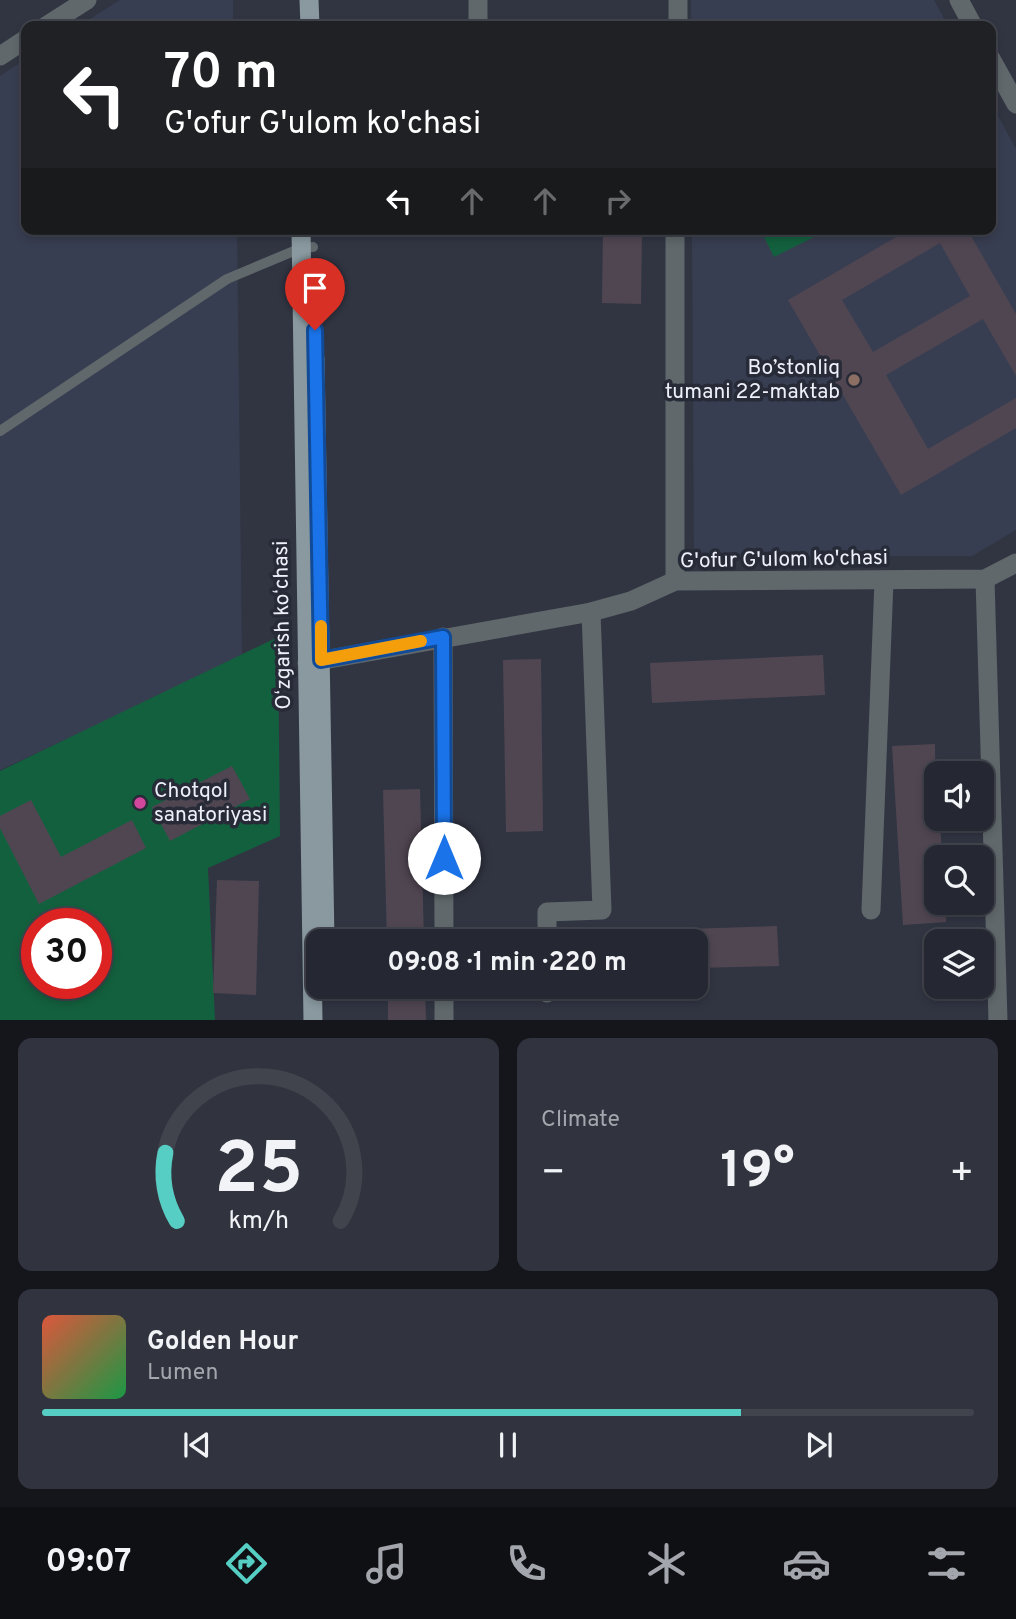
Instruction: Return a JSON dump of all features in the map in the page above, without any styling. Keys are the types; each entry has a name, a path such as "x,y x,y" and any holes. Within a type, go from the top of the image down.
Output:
{"main road":[{"path":"298,0 298,21"},
{"path":"309,0 310,21"},
{"name":"Oʻzgarish koʻchasi","path":"307,238 314,662 313,1020"},
{"name":"Oʻzgarish koʻchasi","path":"314,662 324,929"},
{"path":"325,999 326,1020"}],"street":[{"path":"51,21 62,7 88,0"},
{"path":"478,0 478,21"},
{"path":"678,0 678,21"},
{"path":"959,0 971,21"},
{"path":"0,56 21,42"},
{"path":"996,68 1016,104"},
{"path":"675,582 676,235"},
{"name":"G'ofur G'ulom ko'chasi","path":"314,662 591,612 631,601 675,582 985,579 1016,563"},
{"path":"985,579 998,1020"},
{"path":"872,910 884,582"},
{"path":"547,929 547,912 602,910 591,612"},
{"path":"443,637 444,929"},
{"path":"444,999 444,1020"}],"lane":[{"path":"0,431 227,279 307,238"}],"shaded area":[{"path":"120,0 233,0 233,21 87,21"},
{"path":"691,0 934,0 945,21 691,21"},
{"path":"21,62 21,235 237,235 242,658 0,770 0,76"},
{"name":"Bo’stonliq tumani 22-maktab","path":"996,112 1016,149 1016,530 972,556 694,556 692,235 996,235"}],"green space":[{"path":"763,235 818,235 774,257"},
{"name":"Chotqol sanatoriyasi","path":"278,637 280,836 208,868 215,1020 0,1020 0,771"}],"building":[{"path":"603,235 642,235 641,304 602,303"},
{"path":"900,235 970,235 1016,314 1016,376 983,319 886,375 928,449 1016,398 1016,428 901,495 788,300","holes":["940,243 970,296 873,352 842,300"]},
{"path":"823,655 825,695 652,703 650,663"},
{"path":"541,659 543,831 506,832 503,660"},
{"path":"935,744 935,761 924,761 924,831 941,831 941,845 924,845 924,915 946,915 946,922 903,925 892,746"},
{"path":"232,766 250,799 170,841 152,807"},
{"path":"420,789 424,929 387,929 383,790"},
{"path":"31,800 61,857 132,820 146,848 39,904 0,828 0,816"},
{"path":"217,880 259,881 256,995 213,993"},
{"path":"777,926 779,966 708,968 708,929 685,929"},
{"path":"388,999 425,999 426,1020 388,1020"}],"slow traffic":[{"path":"321,626 321,660 421,641"}],"place":[{"name":"Bo’stonliq tumani 22-maktab","path":"854,380"},
{"name":"Chotqol sanatoriyasi","path":"140,803"}],"route":[{"path":"315,330 321,660 443,637 444,858"}]}
